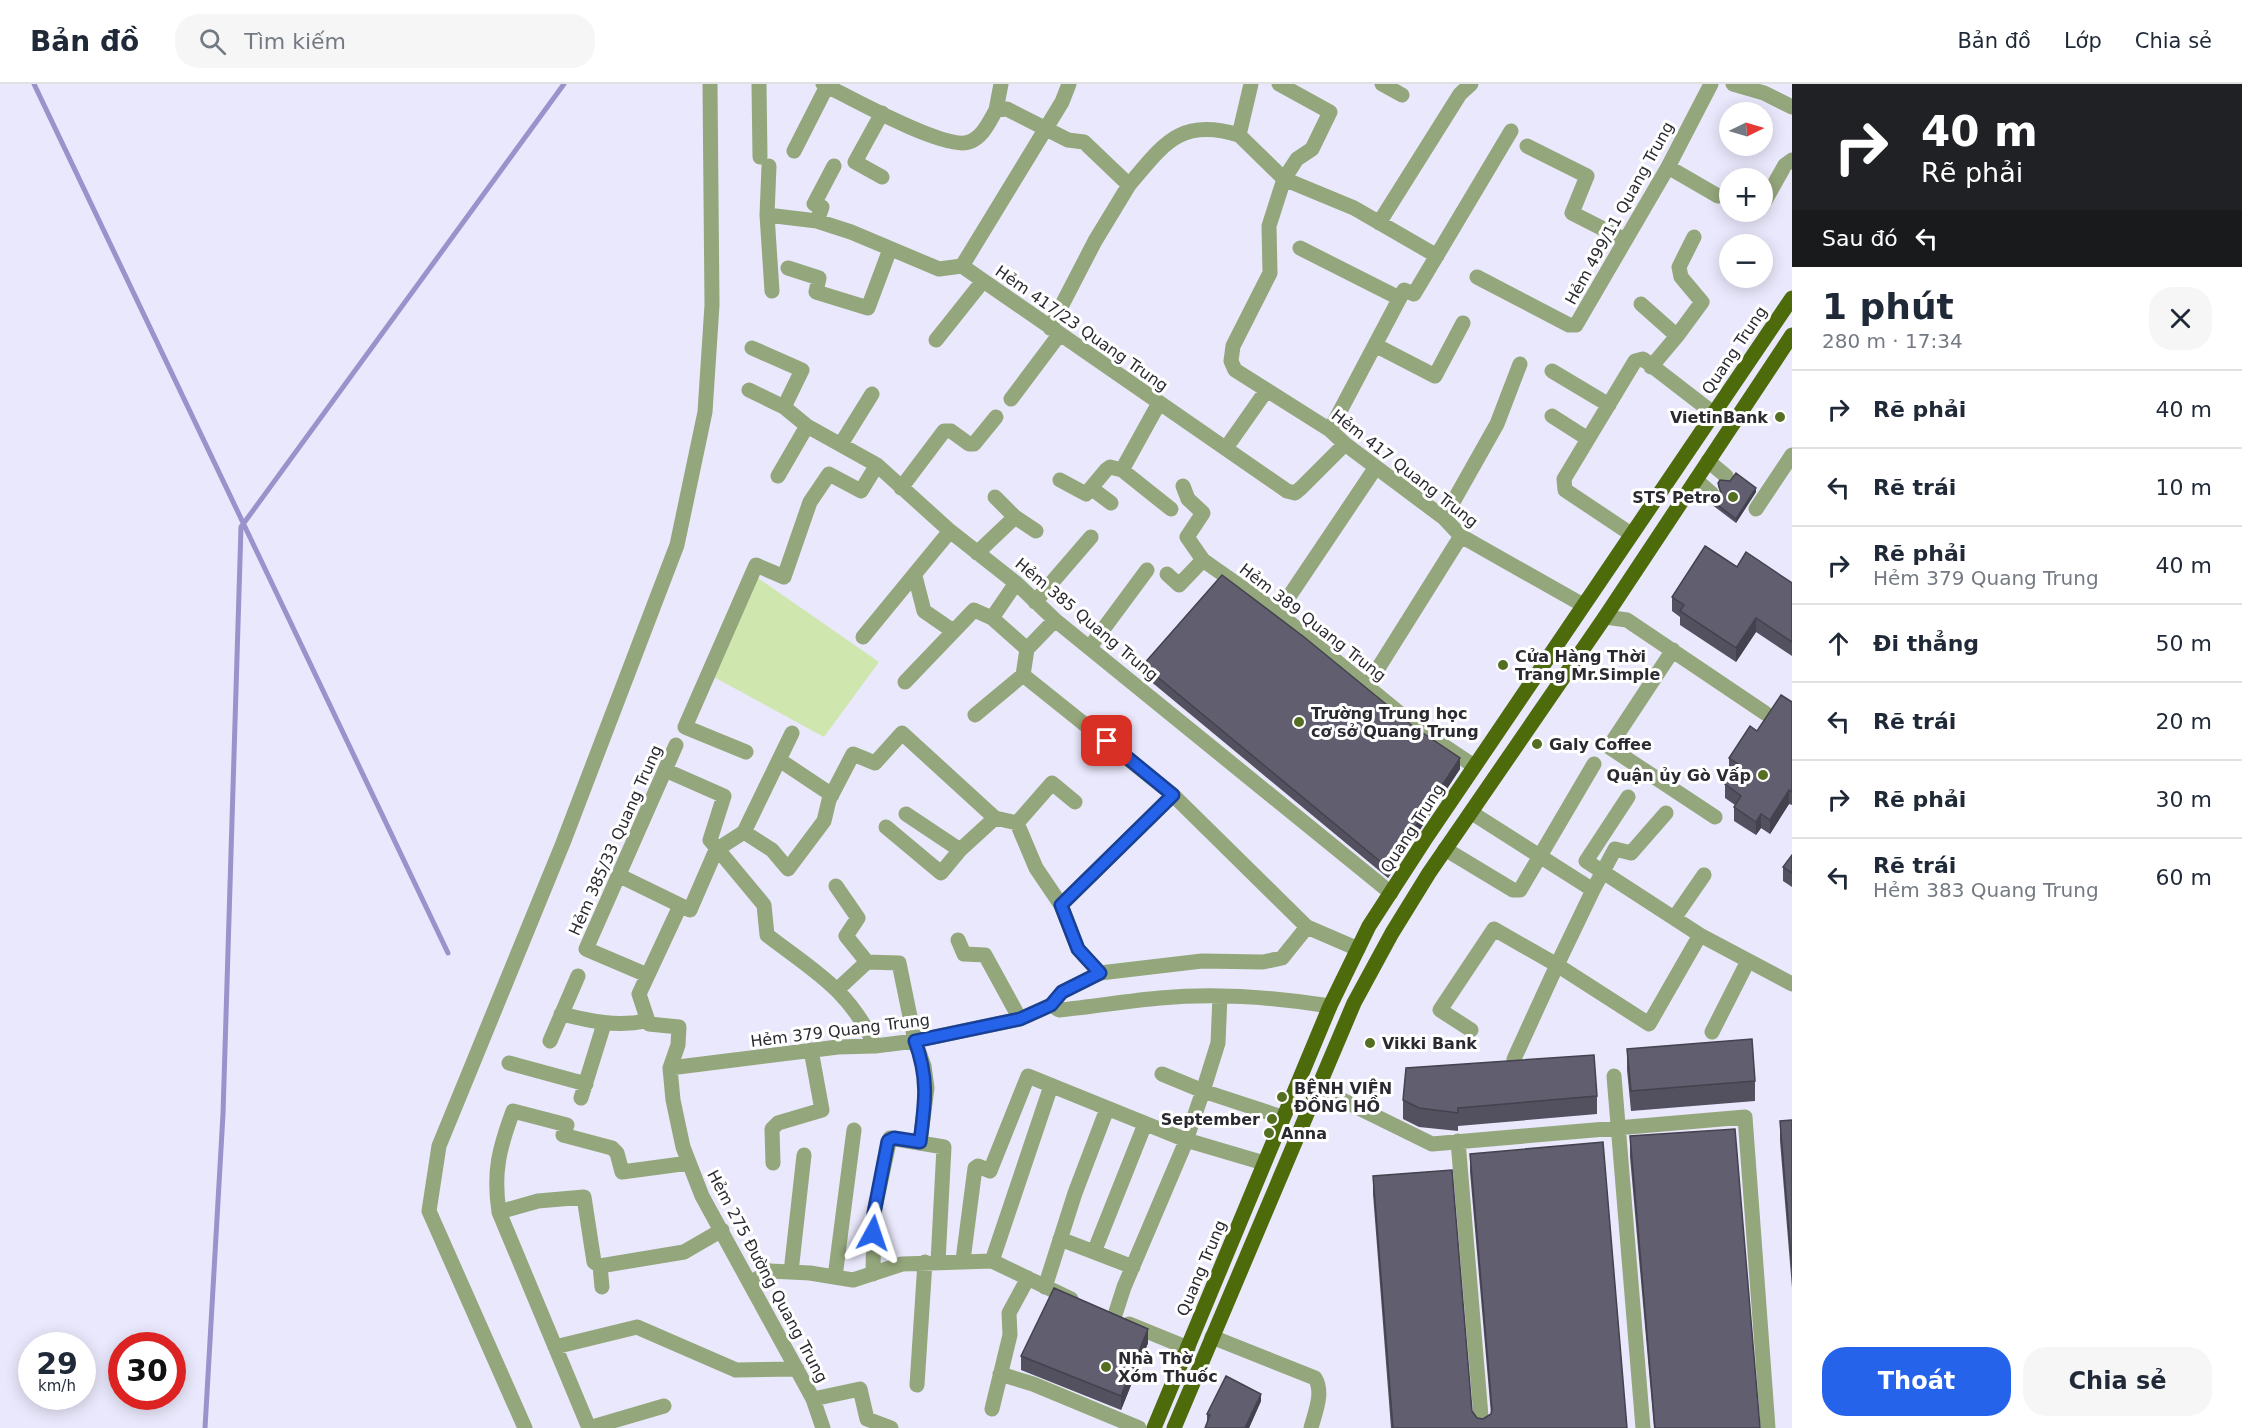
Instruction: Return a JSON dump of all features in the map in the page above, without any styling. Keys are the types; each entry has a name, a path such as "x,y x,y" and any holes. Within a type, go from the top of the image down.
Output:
{"main road":[{"name":"Quang Trung","path":"1154,1428 1282,1117 1330,1005 1358,949 1391,892 1474,766 1792,298"},
{"path":"1174,1428 1354,1004 1378,959 1445,849 1605,617 1792,335"},
{"path":"1583,605 1605,617"},
{"path":"1358,949 1378,959"}],"street":[{"path":"525,1428 429,1211 433,1178 439,1146 563,843 677,545 705,412 712,305 710,84"},
{"path":"759,84 772,291"},
{"path":"794,151 826,85 927,134 953,143 969,142 985,131 996,110 1001,84"},
{"path":"767,215 817,221 939,269 962,266 1046,128 1069,84"},
{"path":"1239,135 1251,84"},
{"path":"1279,84 1330,112 1312,149 1297,159 1284,179"},
{"path":"1382,84 1402,95"},
{"path":"1379,223 1460,94 1471,84"},
{"name":"Hẻm 499/11 Quang Trung","path":"1477,277 1569,325 1576,325 1668,167 1711,84"},
{"path":"1733,84 1766,88 1792,107"},
{"path":"996,110 1007,109 1068,140 1084,142 1129,185"},
{"path":"882,113 855,162 882,177"},
{"path":"1011,399 1054,331 1114,208 1129,185 1164,144 1189,130 1214,128 1239,135 1284,179 1354,208 1437,256"},
{"path":"1330,430 1399,298 1404,290 1414,294 1511,131"},
{"path":"1527,146 1587,176 1572,213 1624,240"},
{"path":"1773,187 1785,165 1792,160"},
{"path":"817,221 822,207 814,204 834,166"},
{"path":"1668,167 1718,196"},
{"name":"Hẻm 417 Quang Trung","path":"1284,179 1269,226 1270,273 1233,346 1231,361 1235,370 1330,430 1345,444 1444,518 1461,536 1583,605"},
{"path":"1651,367 1702,303 1681,277 1679,267 1694,237"},
{"path":"1300,248 1399,298"},
{"path":"788,268 819,278 816,291 868,308 890,249"},
{"name":"Hẻm 417/23 Quang Trung","path":"962,266 1287,491 1295,493 1345,444"},
{"path":"936,340 983,281"},
{"path":"1641,304 1677,336"},
{"path":"1375,345 1436,376 1463,323"},
{"path":"752,348 802,370 784,407"},
{"path":"1631,534 1565,490 1564,478 1635,361 1642,359 1713,414"},
{"path":"1444,518 1497,424 1520,364"},
{"path":"1551,371 1609,405"},
{"name":"Hẻm 385 Quang Trung","path":"749,390 784,407 807,426 877,465 977,554 1016,583 1055,620 1391,892"},
{"path":"1226,448 1266,391"},
{"path":"841,444 872,394"},
{"path":"1122,470 1159,403"},
{"path":"1552,416 1588,439"},
{"path":"901,488 944,431 951,431 969,444 974,444 996,417"},
{"path":"778,476 807,426"},
{"path":"1756,509 1792,455"},
{"path":"1708,461 1726,476"},
{"path":"746,753 684,727 756,565 783,577 810,502 829,474 861,491 877,465"},
{"path":"1060,480 1086,494 1110,467 1122,470 1172,509"},
{"path":"1278,613 1376,467"},
{"path":"1696,480 1712,494"},
{"name":"Hẻm 389 Quang Trung","path":"1183,486 1188,499 1203,513 1187,537 1203,560 1278,613 1420,730 1474,766"},
{"path":"1091,488 1111,503"},
{"path":"995,497 1015,517 1036,531"},
{"path":"977,554 1015,517"},
{"path":"863,637 950,531"},
{"path":"1367,686 1461,536"},
{"path":"1035,602 1091,537"},
{"path":"1167,574 1179,585 1203,560"},
{"path":"1090,647 1147,570"},
{"path":"915,576 924,611 953,631"},
{"path":"992,618 1016,583"},
{"path":"904,682 974,610 992,618 1027,649"},
{"path":"1605,617 1627,620 1765,713"},
{"path":"975,715 1023,675 1027,649 1055,620"},
{"path":"1673,650 1609,747 1715,817"},
{"path":"1023,675 1173,795 1307,927 1358,949"},
{"path":"618,875 690,910 717,850 744,832 781,761 792,733"},
{"path":"744,832 772,850 788,869 824,821 829,800 853,754 875,763 902,733 995,818 1017,823"},
{"name":"Hẻm 385/33 Quang Trung","path":"647,975 586,949 676,745"},
{"path":"781,761 832,795"},
{"path":"1445,849 1517,891 1594,764"},
{"path":"665,770 724,796 710,840 764,905 767,935 838,989 862,1018 875,1046"},
{"path":"1017,823 1052,783 1075,802"},
{"path":"1061,905 1173,795"},
{"path":"1628,797 1586,861 1700,935 1792,984"},
{"path":"1472,813 1593,890"},
{"path":"1514,1059 1593,890 1615,849 1631,854 1666,813"},
{"path":"906,814 960,850"},
{"path":"886,827 941,873 960,850 995,818"},
{"path":"1017,823 1036,868 1061,905 1078,949 1100,973"},
{"path":"1675,917 1704,875"},
{"path":"836,886 858,918 846,936 867,962"},
{"path":"561,1014 604,1024 625,1025 646,1021 639,994 680,906"},
{"path":"1051,1005 1062,992 1100,973 1202,961 1263,962 1282,958 1307,927"},
{"path":"1471,1030 1440,1010 1494,929 1557,965 1649,1024 1700,935"},
{"path":"958,940 964,954 985,955 1020,1019"},
{"path":"1712,1032 1748,961"},
{"path":"838,989 867,962 899,963 915,1041 924,1066 927,1088 920,1142"},
{"path":"550,1041 578,976"},
{"path":"1188,1348 1109,1317 1133,1268 1186,1140 1203,1091 1218,1043 1220,996"},
{"name":"Hẻm 379 Quang Trung","path":"670,1068 811,1050 915,1041 1020,1019 1051,1005 1059,1010 1160,998 1220,996 1288,999 1330,1005"},
{"name":"Hẻm 275 Đường Quang Trung","path":"646,1021 652,1025 679,1027 678,1045 670,1068 673,1100 683,1147 702,1196 813,1399 823,1428"},
{"path":"509,1063 583,1091 604,1024"},
{"path":"773,1163 772,1129 778,1123 822,1110 811,1050"},
{"path":"1162,1074 1203,1091 1282,1117"},
{"path":"963,1260 975,1168 978,1166 990,1171 1029,1076 1186,1140 1264,1163"},
{"path":"1614,1076 1642,1428"},
{"path":"992,1261 1051,1086"},
{"path":"1318,1088 1432,1144 1745,1117 1768,1428"},
{"path":"1045,1287 1107,1109"},
{"path":"664,1406 589,1428 499,1212 494,1184 496,1162 513,1111 567,1125 563,1135 612,1148 617,1153 622,1172 689,1163"},
{"path":"1094,1252 1145,1124"},
{"path":"835,1277 854,1130"},
{"path":"873,1274 874,1213 888,1141 894,1138 944,1147 917,1385"},
{"path":"1458,1141 1482,1428"},
{"path":"791,1272 804,1155"},
{"path":"499,1212 538,1202 584,1197 594,1262 600,1266 684,1252 722,1230"},
{"path":"1060,1239 1133,1268"},
{"path":"750,1283 770,1271 853,1280 902,1264 963,1260 992,1261 1084,1306"},
{"path":"600,1266 602,1287"},
{"path":"992,1409 1010,1335 1009,1313 1028,1278"},
{"path":"555,1347 636,1327 736,1370 797,1369"},
{"path":"1212,1337 1315,1378 1320,1386 1311,1428"},
{"path":"1000,1374 1033,1384 1139,1428"},
{"path":"813,1399 860,1389 867,1419 891,1428"}],"green space":[{"path":"755,576 879,662 824,737 710,675"}],"building":[{"name":"STS Petro","path":"1736,473 1756,488 1736,519 1711,500 1719,497 1721,493 1718,483 1720,480 1730,481"},
{"path":"1705,546 1737,567 1746,552 1792,583 1792,642 1756,618 1736,648 1680,611 1684,605 1672,597"},
{"name":"Trường Trung học cơ sở Quang Trung","path":"1222,575 1304,637 1414,727 1460,758 1388,868 1143,665"},
{"name":"Quận ủy Gò Vấp","path":"1781,695 1792,702 1792,792 1789,790 1770,820 1761,814 1756,822 1734,807 1741,796 1725,784 1738,764 1729,758 1750,726 1757,731"},
{"path":"1792,855 1792,873 1783,867"},
{"path":"1752,1039 1755,1081 1631,1091 1627,1049"},
{"path":"1594,1055 1597,1096 1458,1108 1458,1113 1419,1108 1403,1100 1406,1068"},
{"path":"1792,1120 1792,1268 1780,1121"},
{"path":"1735,1129 1760,1428 1655,1428 1630,1136"},
{"path":"1603,1142 1627,1428 1393,1428 1373,1176 1452,1170 1472,1411 1477,1418 1483,1419 1491,1414 1492,1409 1470,1154"},
{"path":"1054,1288 1148,1329 1121,1396 1021,1356"},
{"path":"1226,1376 1261,1394 1245,1428 1205,1428 1210,1415 1207,1414"}],"waterway":[{"path":"34,84 448,953"},
{"path":"205,1428 223,1114 241,527 564,84"}],"place":[{"name":"VietinBank","path":"1780,417"},
{"name":"STS Petro","path":"1733,497"},
{"name":"Cửa Hàng Thời Trang Mr.Simple","path":"1503,665"},
{"name":"Trường Trung học cơ sở Quang Trung","path":"1299,722"},
{"name":"Galy Coffee","path":"1537,744"},
{"name":"Quận ủy Gò Vấp","path":"1763,775"},
{"name":"Vikki Bank","path":"1370,1043"},
{"name":"BỆNH VIỆN ĐỒNG HỒ","path":"1282,1097"},
{"name":"September","path":"1272,1119"},
{"name":"Anna","path":"1269,1133"},
{"name":"Nhà Thờ Xóm Thuốc","path":"1106,1367"}],"route":[{"path":"873,1233 874,1213 888,1141 894,1138 920,1142 927,1088 924,1066 915,1041 1020,1019 1051,1005 1062,992 1100,973 1078,949 1061,905 1173,795 1107,741"}]}
